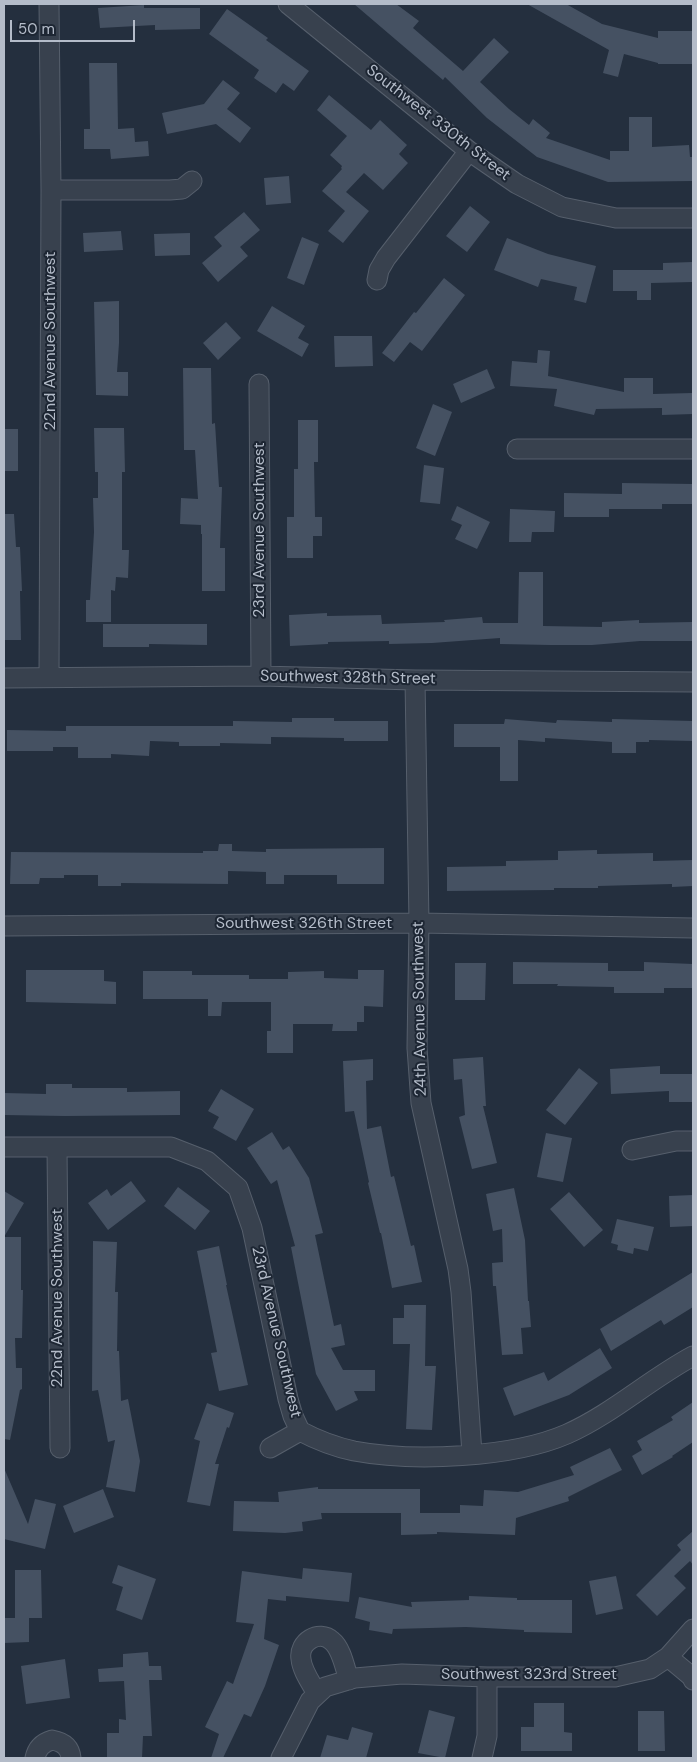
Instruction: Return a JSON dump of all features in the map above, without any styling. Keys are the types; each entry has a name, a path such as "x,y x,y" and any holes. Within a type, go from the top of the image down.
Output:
{"street":[{"name":"22nd Avenue Southwest","path":"49,4 51,190 49,678"},
{"name":"Southwest 330th Street","path":"288,4 469,151 517,184 562,207 616,218 693,218"},
{"path":"377,280 379,270 386,258 469,151"},
{"path":"51,190 170,190 182,189 192,180"},
{"name":"23rd Avenue Southwest","path":"259,384 261,676"},
{"path":"517,449 693,449"},
{"name":"Southwest 328th Street","path":"4,678 261,676 415,680 693,682"},
{"name":"24th Avenue Southwest","path":"415,680 419,923 417,1048 421,1103 458,1269 472,1454"},
{"name":"Southwest 326th Street","path":"4,926 419,923 693,928"},
{"path":"632,1150 676,1141 693,1141"},
{"name":"23rd Avenue Southwest","path":"4,1147 171,1147 207,1161 238,1188 252,1228 288,1399 300,1431 270,1448"},
{"name":"22nd Avenue Southwest","path":"57,1148 60,1448"},
{"path":"300,1431 322,1442 352,1450 388,1455 429,1456 515,1450 567,1434 609,1410 671,1368 693,1356"},
{"name":"Southwest 323rd Street","path":"321,1691 355,1678 402,1674 487,1678 615,1677 650,1669 668,1657 693,1629"},
{"path":"281,1758 310,1701 321,1691 300,1658 303,1646 308,1640 313,1637 327,1637 332,1641 337,1646 349,1680"},
{"path":"668,1657 692,1677 693,1680"},
{"path":"482,1758 486,1736 487,1678"},
{"path":"35,1758 37,1750 41,1745 52,1740 64,1744 69,1749 71,1758"}],"building":[{"path":"354,4 396,4 419,21 413,28 463,71 494,38 509,52 480,82 529,125 533,119 550,133 546,138 610,160 610,151 629,151 629,117 652,117 652,147 689,145 690,157 693,157 693,181 608,182 537,157 487,118 445,77 443,80"},
{"path":"527,4 566,4 602,24 658,38 658,31 693,31 693,64 658,64 624,54 618,77 603,73 609,50"},
{"path":"144,5 144,8 200,8 200,29 155,30 155,25 100,28 98,8"},
{"path":"227,9 268,38 266,40 309,71 294,91 283,83 276,93 254,78 259,70 209,34"},
{"path":"89,63 117,63 118,129 134,128 135,142 148,141 149,156 111,159 110,149 84,149 84,129 90,129"},
{"path":"223,80 240,93 227,109 251,128 240,143 216,124 167,134 162,113 204,104"},
{"path":"329,95 371,130 380,120 407,145 399,154 408,163 383,190 364,173 346,192 369,211 343,243 328,231 345,211 322,191 342,169 342,166 330,155 347,136 317,110"},
{"path":"289,176 291,203 266,205 264,178"},
{"path":"470,206 490,222 467,252 446,236"},
{"path":"244,212 260,230 240,247 248,256 218,282 202,263 222,246 214,237"},
{"path":"121,231 123,250 84,252 83,233"},
{"path":"190,233 190,255 155,256 154,234"},
{"path":"302,237 319,244 304,285 287,278"},
{"path":"507,238 548,254 596,266 586,303 574,300 577,287 541,279 538,287 494,270"},
{"path":"693,262 693,282 651,283 651,300 637,300 637,291 613,291 613,270 663,270 663,263"},
{"path":"444,278 465,295 422,351 410,342 394,362 382,353"},
{"path":"119,301 117,372 128,372 128,396 96,395 94,302"},
{"path":"272,306 305,326 298,338 309,344 302,357 257,331"},
{"path":"226,322 241,338 218,360 203,343"},
{"path":"334,336 372,336 373,366 335,367"},
{"path":"538,350 550,351 548,376 624,392 624,378 653,378 653,394 693,393 693,414 662,415 662,408 596,409 594,415 554,406 557,389 510,386 512,361 537,363"},
{"path":"183,368 211,368 212,424 215,423 219,487 222,487 220,548 225,548 225,591 202,591 201,525 180,524 181,498 198,499 195,450 184,450"},
{"path":"487,369 495,388 461,403 453,384"},
{"path":"433,404 452,412 435,456 416,448"},
{"path":"298,420 318,420 318,462 314,462 315,517 322,517 322,536 313,536 313,558 287,558 287,517 294,517 294,469 298,469"},
{"path":"94,428 124,428 125,472 122,472 122,550 129,550 128,578 116,577 115,591 111,590 111,622 86,622 86,600 90,600 94,532 93,498 98,498 98,472 95,472"},
{"path":"4,429 18,429 18,471 4,471"},
{"path":"424,465 444,468 440,504 420,502"},
{"path":"622,483 693,484 693,504 662,504 662,509 609,509 609,517 564,517 564,493 622,494"},
{"path":"457,506 490,522 477,549 455,539 462,525 451,520"},
{"path":"510,509 555,511 554,532 532,532 531,542 509,542"},
{"path":"4,514 14,514 16,547 20,547 22,591 20,591 21,640 4,640"},
{"path":"519,572 543,572 543,626 602,627 602,622 639,620 639,623 693,622 693,641 550,645 500,644 500,638 389,644 389,641 328,642 328,644 290,646 289,615 327,613 327,616 381,615 382,624 445,622 444,620 482,617 483,623 518,623"},
{"path":"103,624 207,624 207,645 149,644 149,647 103,647"},
{"path":"292,718 334,718 334,721 388,721 388,741 344,741 344,738 271,737 271,744 220,743 220,746 179,746 179,742 150,741 149,756 111,754 111,758 78,758 78,747 53,747 53,751 7,751 7,730 66,731 66,726 233,726 233,721 292,722"},
{"path":"505,719 556,723 557,720 612,722 612,719 693,721 693,741 649,740 649,742 636,742 636,753 612,753 612,742 545,738 545,742 518,740 518,781 500,781 500,747 454,747 454,724 504,724"},
{"path":"219,844 232,844 232,851 266,852 266,849 384,848 384,884 337,884 337,875 284,875 284,884 266,884 266,872 228,871 228,884 121,883 121,886 98,886 98,875 64,875 64,878 40,878 39,884 10,884 11,852 203,853 203,851 218,851"},
{"path":"597,850 597,854 653,853 653,861 693,860 693,886 672,887 672,884 554,888 554,890 447,891 447,867 506,866 506,861 558,860 558,851"},
{"path":"513,962 608,963 608,971 644,971 644,962 693,964 693,988 664,988 664,993 614,993 614,987 513,984"},
{"path":"455,963 486,963 485,1000 455,1000"},
{"path":"26,970 104,970 104,981 116,982 116,1004 26,1002"},
{"path":"358,970 384,970 383,1007 364,1006 364,1022 357,1022 357,1031 332,1031 333,1024 293,1024 293,1053 267,1053 267,1031 271,1031 271,1002 222,1002 221,1016 208,1016 208,999 143,999 143,971 192,971 192,975 249,975 249,979 288,979 288,972 324,971 324,978 358,979"},
{"path":"483,1057 486,1106 483,1106 497,1163 472,1169 459,1117 465,1115 462,1079 454,1080 453,1059"},
{"path":"373,1059 373,1080 366,1081 367,1129 381,1126 391,1177 394,1176 411,1246 414,1245 422,1282 392,1288 354,1111 345,1112 343,1061"},
{"path":"660,1066 660,1074 693,1074 693,1102 669,1102 669,1091 611,1094 610,1069"},
{"path":"579,1068 598,1083 565,1125 546,1110"},
{"path":"46,1084 72,1084 72,1088 127,1088 127,1092 180,1091 180,1115 4,1115 4,1093 46,1094"},
{"path":"221,1089 254,1109 236,1141 213,1128 219,1117 208,1111"},
{"path":"272,1132 283,1150 289,1146 309,1178 323,1233 315,1235 334,1326 341,1324 345,1345 331,1348 343,1370 375,1370 375,1391 354,1391 358,1400 336,1411 316,1374 291,1247 295,1246 277,1180 271,1184 247,1148"},
{"path":"546,1133 572,1138 563,1182 537,1177"},
{"path":"131,1181 146,1201 108,1230 88,1203 107,1189 111,1196"},
{"path":"178,1187 210,1211 195,1230 164,1206"},
{"path":"514,1188 525,1240 531,1327 521,1328 523,1354 502,1355 492,1263 503,1262 502,1229 493,1231 486,1194"},
{"path":"4,1191 24,1203 4,1237"},
{"path":"569,1192 603,1230 584,1247 550,1209"},
{"path":"693,1195 693,1226 670,1227 669,1196"},
{"path":"617,1219 654,1227 648,1251 634,1248 633,1254 617,1250 618,1245 611,1243"},
{"path":"4,1237 21,1237 21,1290 23,1290 22,1338 15,1338 16,1368 22,1368 22,1389 20,1390 10,1440 4,1439"},
{"path":"93,1241 117,1242 115,1292 118,1292 117,1351 119,1351 121,1401 128,1399 140,1461 135,1492 106,1487 115,1440 108,1442 98,1390 92,1391"},
{"path":"219,1246 248,1385 219,1391 211,1353 217,1352 197,1251"},
{"path":"693,1272 693,1307 664,1325 661,1320 611,1351 600,1329"},
{"path":"404,1305 426,1305 425,1366 436,1366 432,1430 406,1429 410,1344 393,1344 393,1318 404,1318"},
{"path":"600,1348 612,1368 569,1395 514,1416 503,1388 544,1372 548,1381"},
{"path":"693,1402 693,1442 673,1457 642,1475 632,1456 642,1450 637,1441 673,1420 671,1417"},
{"path":"207,1403 234,1413 229,1428 227,1427 215,1464 219,1464 210,1506 187,1502 200,1441 194,1439"},
{"path":"610,1448 622,1470 568,1497 569,1501 516,1518 515,1535 437,1532 437,1534 401,1535 401,1513 321,1513 322,1519 302,1522 303,1531 285,1533 233,1531 234,1501 279,1502 278,1492 318,1487 318,1489 420,1489 420,1513 460,1513 460,1505 483,1506 484,1490 518,1492 574,1475 570,1467"},
{"path":"4,1468 28,1524 35,1499 56,1504 45,1549 4,1539"},
{"path":"103,1489 114,1517 74,1533 63,1506"},
{"path":"693,1531 693,1565 690,1561 674,1576 686,1588 657,1616 636,1595 681,1550 677,1545"},
{"path":"118,1565 156,1579 142,1620 116,1610 123,1587 112,1583"},
{"path":"303,1568 352,1573 349,1602 286,1596 286,1601 268,1599 264,1639 279,1645 265,1686 251,1717 244,1714 223,1758 211,1758 219,1734 205,1727 227,1681 233,1684 254,1624 236,1622 242,1571 302,1579"},
{"path":"15,1570 41,1570 42,1618 29,1618 29,1642 4,1643 4,1618 15,1618"},
{"path":"616,1576 623,1609 596,1615 589,1581"},
{"path":"469,1596 517,1598 517,1600 572,1600 572,1633 524,1632 524,1630 466,1627 393,1629 392,1634 369,1630 370,1622 355,1618 359,1597 412,1607 411,1602 469,1600"},
{"path":"148,1652 149,1666 161,1666 162,1680 149,1680 152,1736 143,1736 142,1758 107,1758 107,1733 119,1733 119,1719 126,1720 124,1681 99,1682 98,1669 123,1667 123,1654"},
{"path":"65,1659 70,1698 26,1704 21,1666"},
{"path":"534,1703 564,1703 564,1732 572,1733 572,1751 521,1751 521,1727 534,1727"},
{"path":"429,1710 455,1717 445,1758 418,1753"},
{"path":"638,1711 664,1711 665,1751 638,1751"},
{"path":"352,1727 373,1733 366,1758 320,1758 327,1735 348,1740"}]}
